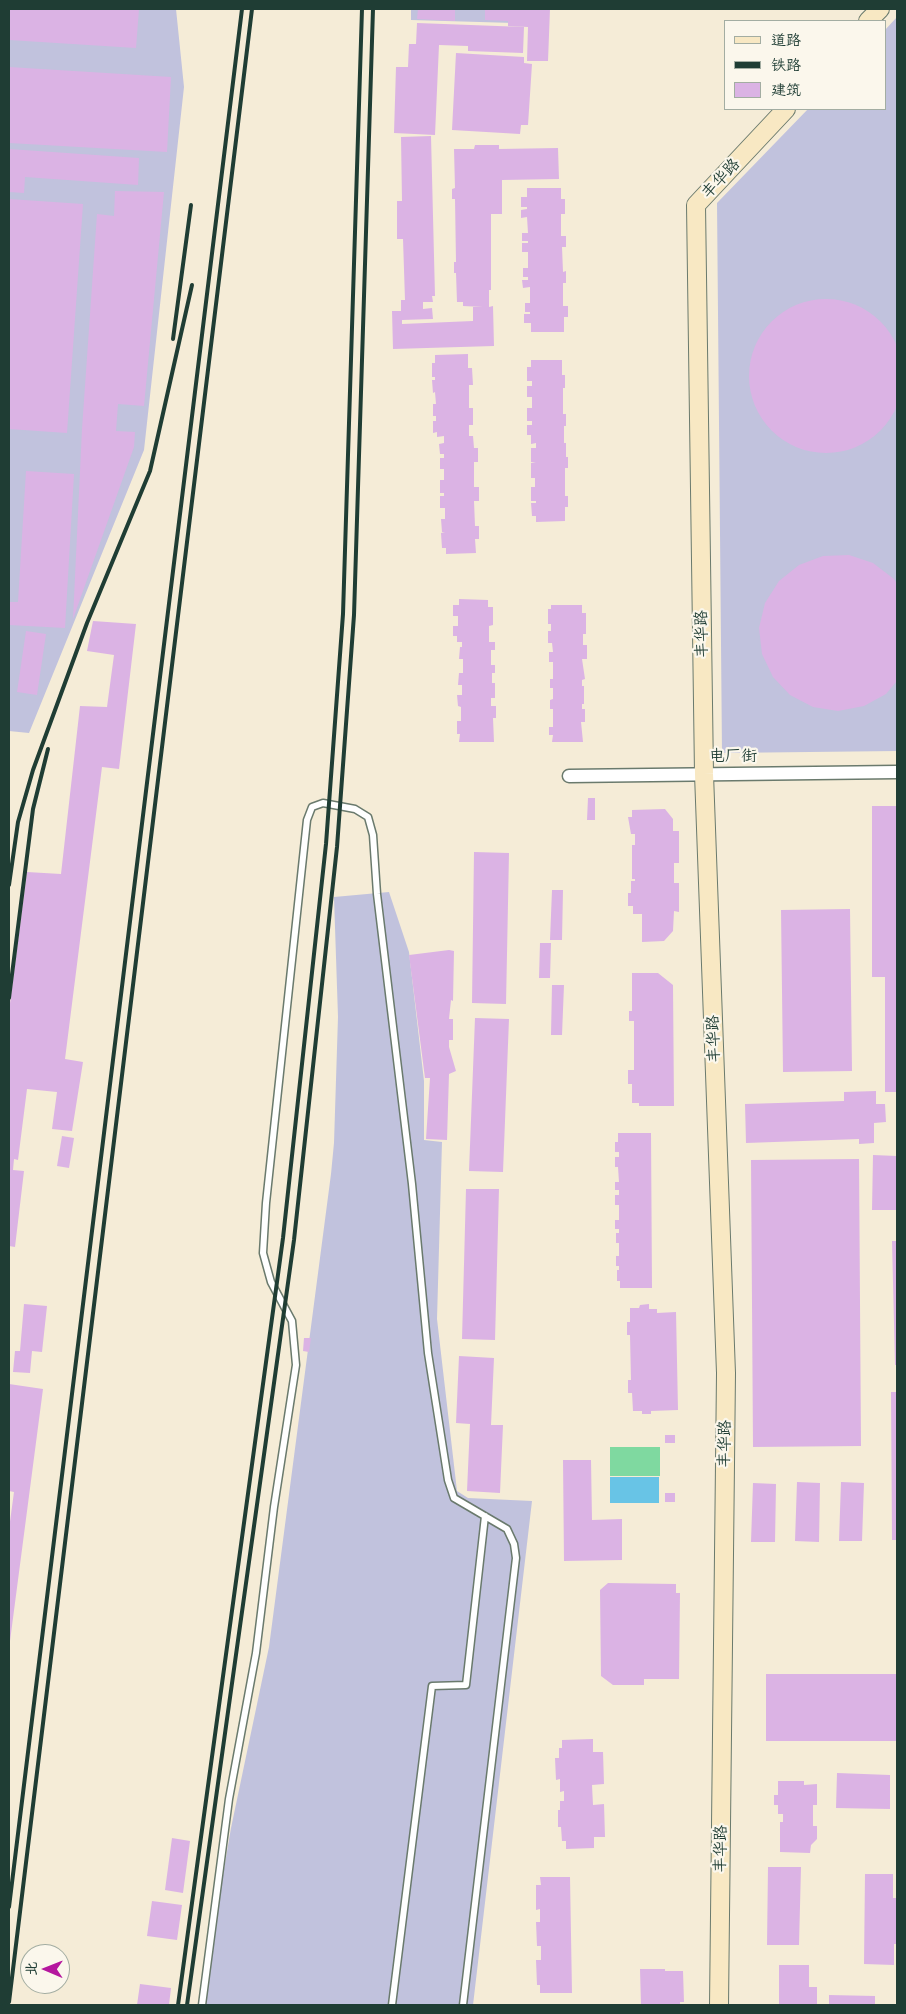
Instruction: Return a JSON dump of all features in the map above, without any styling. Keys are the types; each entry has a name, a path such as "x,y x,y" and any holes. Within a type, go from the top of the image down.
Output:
{"street":[{"path":"869,20 880,9"},
{"name":"丰华路","path":"719,2005 726,1373 704,774 696,205 785,110"},
{"name":"电厂街","path":"569,776 897,772"}],"lane":[{"path":"202,2005 229,1799 256,1653 274,1507 296,1365 292,1321 271,1282 263,1253 266,1203 307,820 312,807 323,803 355,809 368,817 373,835 377,894 412,1184 428,1352 448,1480 454,1498 507,1529 514,1544 516,1558 463,2005"},
{"path":"392,2005 432,1686 466,1685 485,1516"}],"shaded area":[{"path":"9,9 176,9 184,87 144,450 29,733 9,731"},
{"path":"411,9 515,9 514,23 411,20"},
{"path":"897,17 897,751 722,753 717,203 807,110 886,110 886,29"},
{"path":"389,892 409,952 424,1081 424,1140 442,1142 437,1319 457,1491 468,1498 532,1501 473,2005 205,2005 216,1916 231,1828 269,1647 331,1174 334,1143 338,1017 334,897"}],"green space":[{"path":"610,1447 660,1447 660,1476 610,1476"}],"water":[{"path":"610,1477 659,1477 659,1503 610,1503"}],"building":[{"path":"9,9 139,9 136,48 9,40"},
{"path":"418,9 455,9 455,21 417,19"},
{"path":"485,9 550,9 548,61 527,61 528,27 508,26 508,21 485,20"},
{"path":"417,23 524,27 523,53 468,51 468,46 439,45 435,135 394,133 396,67 408,67 409,44 416,44"},
{"path":"456,53 524,57 524,63 532,64 528,125 521,125 520,134 452,130"},
{"path":"9,67 171,77 167,152 9,143"},
{"path":"431,136 435,296 432,296 433,302 423,302 423,309 432,308 433,319 402,320 402,324 473,321 473,307 483,307 463,306 463,302 457,302 456,273 454,273 454,262 456,262 455,199 452,199 452,189 455,188 454,149 474,149 475,145 499,145 499,149 558,148 559,179 502,180 502,214 491,214 491,290 489,290 489,307 493,306 494,346 393,349 392,311 401,311 401,300 405,300 403,239 397,239 397,201 402,201 401,137"},
{"path":"9,149 139,158 138,185 25,177 24,193 9,192"},
{"path":"527,188 561,188 561,199 565,199 565,214 561,214 561,236 566,236 566,247 562,247 563,272 566,271 566,283 563,283 563,306 568,306 568,317 564,317 564,332 531,332 531,323 524,323 524,314 530,314 530,312 525,312 525,303 530,303 530,287 523,288 522,280 528,280 528,277 523,277 523,268 528,268 528,252 522,252 522,243 528,243 528,241 522,241 522,233 528,233 527,217 521,218 521,210 527,209 527,207 521,207 521,197 527,197"},
{"path":"115,191 164,192 144,406 118,404 116,431 135,432 134,447 73,619 82,429 97,214 114,216"},
{"path":"9,199 83,204 67,433 9,429"},
{"path":"826,299 855,305 869,312 880,322 890,333 897,347 903,376 897,405 890,419 880,430 869,440 855,447 826,453 797,447 783,440 772,430 762,419 755,405 749,376 755,347 762,333 772,322 783,312 797,305"},
{"path":"468,354 468,368 472,368 473,385 469,385 469,408 473,408 473,425 469,425 469,436 473,436 474,448 478,448 478,462 474,462 474,487 479,487 479,501 474,501 475,526 479,526 479,539 475,539 476,553 446,554 446,548 442,548 441,533 445,532 442,532 441,519 445,519 445,508 440,508 440,496 444,496 444,493 440,493 440,480 444,480 444,469 440,469 440,458 444,458 444,454 440,454 439,444 444,443 444,436 437,437 437,432 433,433 433,421 436,421 436,416 433,416 433,404 436,404 435,392 433,393 432,380 435,380 435,377 432,377 432,363 435,363 435,355"},
{"path":"531,360 562,360 562,375 565,375 563,414 566,414 564,443 566,443 566,457 568,457 568,468 565,468 565,496 568,496 568,507 565,507 565,521 536,522 536,516 532,516 531,503 536,503 536,501 531,501 531,487 535,487 535,478 531,478 531,463 536,462 531,462 531,448 536,448 536,443 531,444 531,435 527,435 527,425 532,425 532,421 527,421 527,408 532,408 532,397 527,397 527,386 532,386 532,381 527,381 527,367 531,367"},
{"path":"26,471 74,474 65,628 9,625 9,602 18,602"},
{"path":"849,555 873,563 894,579 897,584 897,681 886,694 864,706 838,711 813,707 790,695 773,677 762,654 759,628 765,603 779,581 799,565 823,556"},
{"path":"459,599 488,600 488,607 493,607 493,625 489,626 489,642 495,642 495,650 491,650 491,665 495,665 495,673 492,673 492,683 495,683 495,698 491,698 491,706 496,706 496,718 493,718 494,742 459,742 460,734 457,734 457,721 461,721 461,707 458,706 457,695 462,695 462,685 458,685 459,673 463,673 463,659 459,659 462,642 457,642 457,636 453,636 453,626 458,626 458,616 453,616 453,605 459,605"},
{"path":"551,605 582,605 582,613 586,613 586,634 583,634 583,645 587,645 587,659 582,659 585,679 582,680 584,704 582,704 582,709 585,709 585,722 581,722 583,742 552,742 553,735 549,735 549,727 553,727 553,709 550,709 550,700 553,699 553,688 550,688 550,679 553,679 553,662 549,662 549,652 553,652 552,643 548,643 548,631 551,631 551,624 548,624 548,609 551,609"},
{"path":"93,621 136,624 119,769 102,767 65,1059 83,1062 72,1131 52,1129 57,1092 27,1089 18,1160 14,1159 13,1170 24,1171 15,1247 9,1246 9,1011 27,872 61,874 80,706 107,707 114,655 87,651"},
{"path":"26,631 46,634 37,695 17,692"},
{"path":"588,798 595,798 595,820 587,820"},
{"path":"872,806 897,806 897,1092 885,1092 885,977 872,977"},
{"path":"665,809 673,819 673,831 679,831 679,863 674,863 674,883 679,883 679,912 674,911 673,931 664,941 642,942 642,914 633,914 633,906 628,906 628,893 631,893 631,881 635,881 635,879 632,879 632,845 635,845 635,834 631,834 628,817 632,817 632,810"},
{"path":"474,852 509,853 506,1004 472,1003"},
{"path":"552,890 563,890 562,940 550,940"},
{"path":"850,909 852,1071 783,1072 781,910"},
{"path":"540,943 551,943 550,978 539,978"},
{"path":"454,951 453,1001 451,1000 449,1019 453,1019 453,1040 449,1040 449,1047 456,1071 449,1074 447,1140 426,1139 430,1078 425,1078 409,955"},
{"path":"632,973 658,973 673,985 674,1106 639,1106 639,1103 632,1103 632,1084 628,1084 628,1070 634,1070 634,1021 629,1021 629,1011 632,1011"},
{"path":"552,985 564,985 562,1035 551,1035"},
{"path":"475,1018 509,1019 503,1172 469,1171"},
{"path":"876,1091 876,1104 885,1104 886,1122 874,1123 874,1143 859,1144 859,1139 746,1143 745,1104 844,1101 844,1092"},
{"path":"618,1133 651,1133 652,1288 620,1288 620,1281 617,1281 619,1266 616,1266 616,1256 619,1256 619,1243 616,1243 616,1233 619,1233 619,1229 615,1229 615,1220 619,1220 619,1205 615,1205 615,1195 619,1195 619,1190 615,1190 615,1182 619,1182 618,1167 615,1167 615,1157 619,1157 619,1152 615,1152 615,1142 618,1142"},
{"path":"62,1136 74,1138 69,1168 57,1166"},
{"path":"873,1155 897,1156 897,1210 872,1210"},
{"path":"859,1159 861,1446 753,1447 751,1160"},
{"path":"466,1189 499,1189 495,1340 462,1339"},
{"path":"892,1241 897,1241 897,1365 895,1365"},
{"path":"24,1304 47,1306 42,1352 32,1351 30,1373 13,1372 15,1351 20,1351"},
{"path":"649,1304 649,1309 657,1309 657,1313 676,1312 678,1410 651,1411 651,1414 642,1414 642,1411 633,1411 632,1393 628,1393 628,1380 631,1380 630,1335 627,1335 627,1322 630,1322 630,1308 639,1308 640,1305"},
{"path":"304,1338 311,1338 309,1352 303,1351"},
{"path":"459,1356 494,1358 491,1425 503,1425 500,1493 467,1491 470,1424 456,1423"},
{"path":"9,1384 43,1389 10,1641 9,1529 14,1492 9,1491"},
{"path":"891,1392 897,1392 897,1540 892,1540"},
{"path":"665,1435 675,1435 675,1443 665,1443"},
{"path":"563,1460 591,1460 592,1520 622,1519 622,1560 564,1561"},
{"path":"797,1482 820,1483 819,1542 795,1541"},
{"path":"841,1482 864,1483 862,1541 839,1541"},
{"path":"753,1483 776,1484 775,1542 751,1542"},
{"path":"665,1493 675,1493 675,1502 665,1502"},
{"path":"608,1583 676,1584 676,1593 680,1593 679,1679 644,1679 644,1685 613,1685 601,1676 600,1590"},
{"path":"766,1674 897,1674 897,1741 766,1741"},
{"path":"593,1739 593,1752 603,1752 604,1784 592,1785 593,1805 604,1804 605,1837 594,1837 594,1848 566,1849 566,1841 562,1841 561,1827 558,1827 558,1810 560,1810 560,1801 564,1801 564,1791 560,1792 560,1779 556,1780 555,1758 559,1758 559,1748 562,1748 562,1740"},
{"path":"837,1773 890,1775 890,1809 836,1808"},
{"path":"778,1781 804,1781 804,1785 817,1784 817,1805 813,1805 813,1826 817,1826 817,1839 811,1845 810,1853 780,1852 780,1822 783,1822 783,1814 778,1814 778,1805 774,1805 774,1795 778,1795"},
{"path":"172,1838 190,1841 183,1893 165,1890"},
{"path":"768,1867 801,1867 799,1945 767,1945"},
{"path":"865,1874 893,1874 893,1898 897,1898 897,1944 894,1944 894,1965 864,1964"},
{"path":"540,1877 570,1877 572,1993 540,1993 540,1985 537,1985 536,1960 541,1960 541,1946 537,1946 536,1922 540,1922 540,1909 536,1910 536,1885 541,1885"},
{"path":"152,1901 182,1905 177,1940 147,1936"},
{"path":"779,1965 809,1965 809,1987 817,1987 817,2005 779,2005"},
{"path":"640,1969 683,1971 684,2002 680,2002 680,2005 641,2005"},
{"path":"140,1984 171,1988 169,2005 137,2005"},
{"path":"829,1995 875,1996 875,2005 829,2005"}],"railway":[{"path":"9,1907 242,9"},
{"path":"9,2002 252,9"},
{"path":"178,2005 283,1238 326,844 343,614 362,9"},
{"path":"187,2005 294,1240 337,847 354,615 373,9"},
{"path":"173,339 191,205"},
{"path":"9,885 18,822 33,770 87,623 150,471 192,285"},
{"path":"9,998 33,809 48,749"}]}
